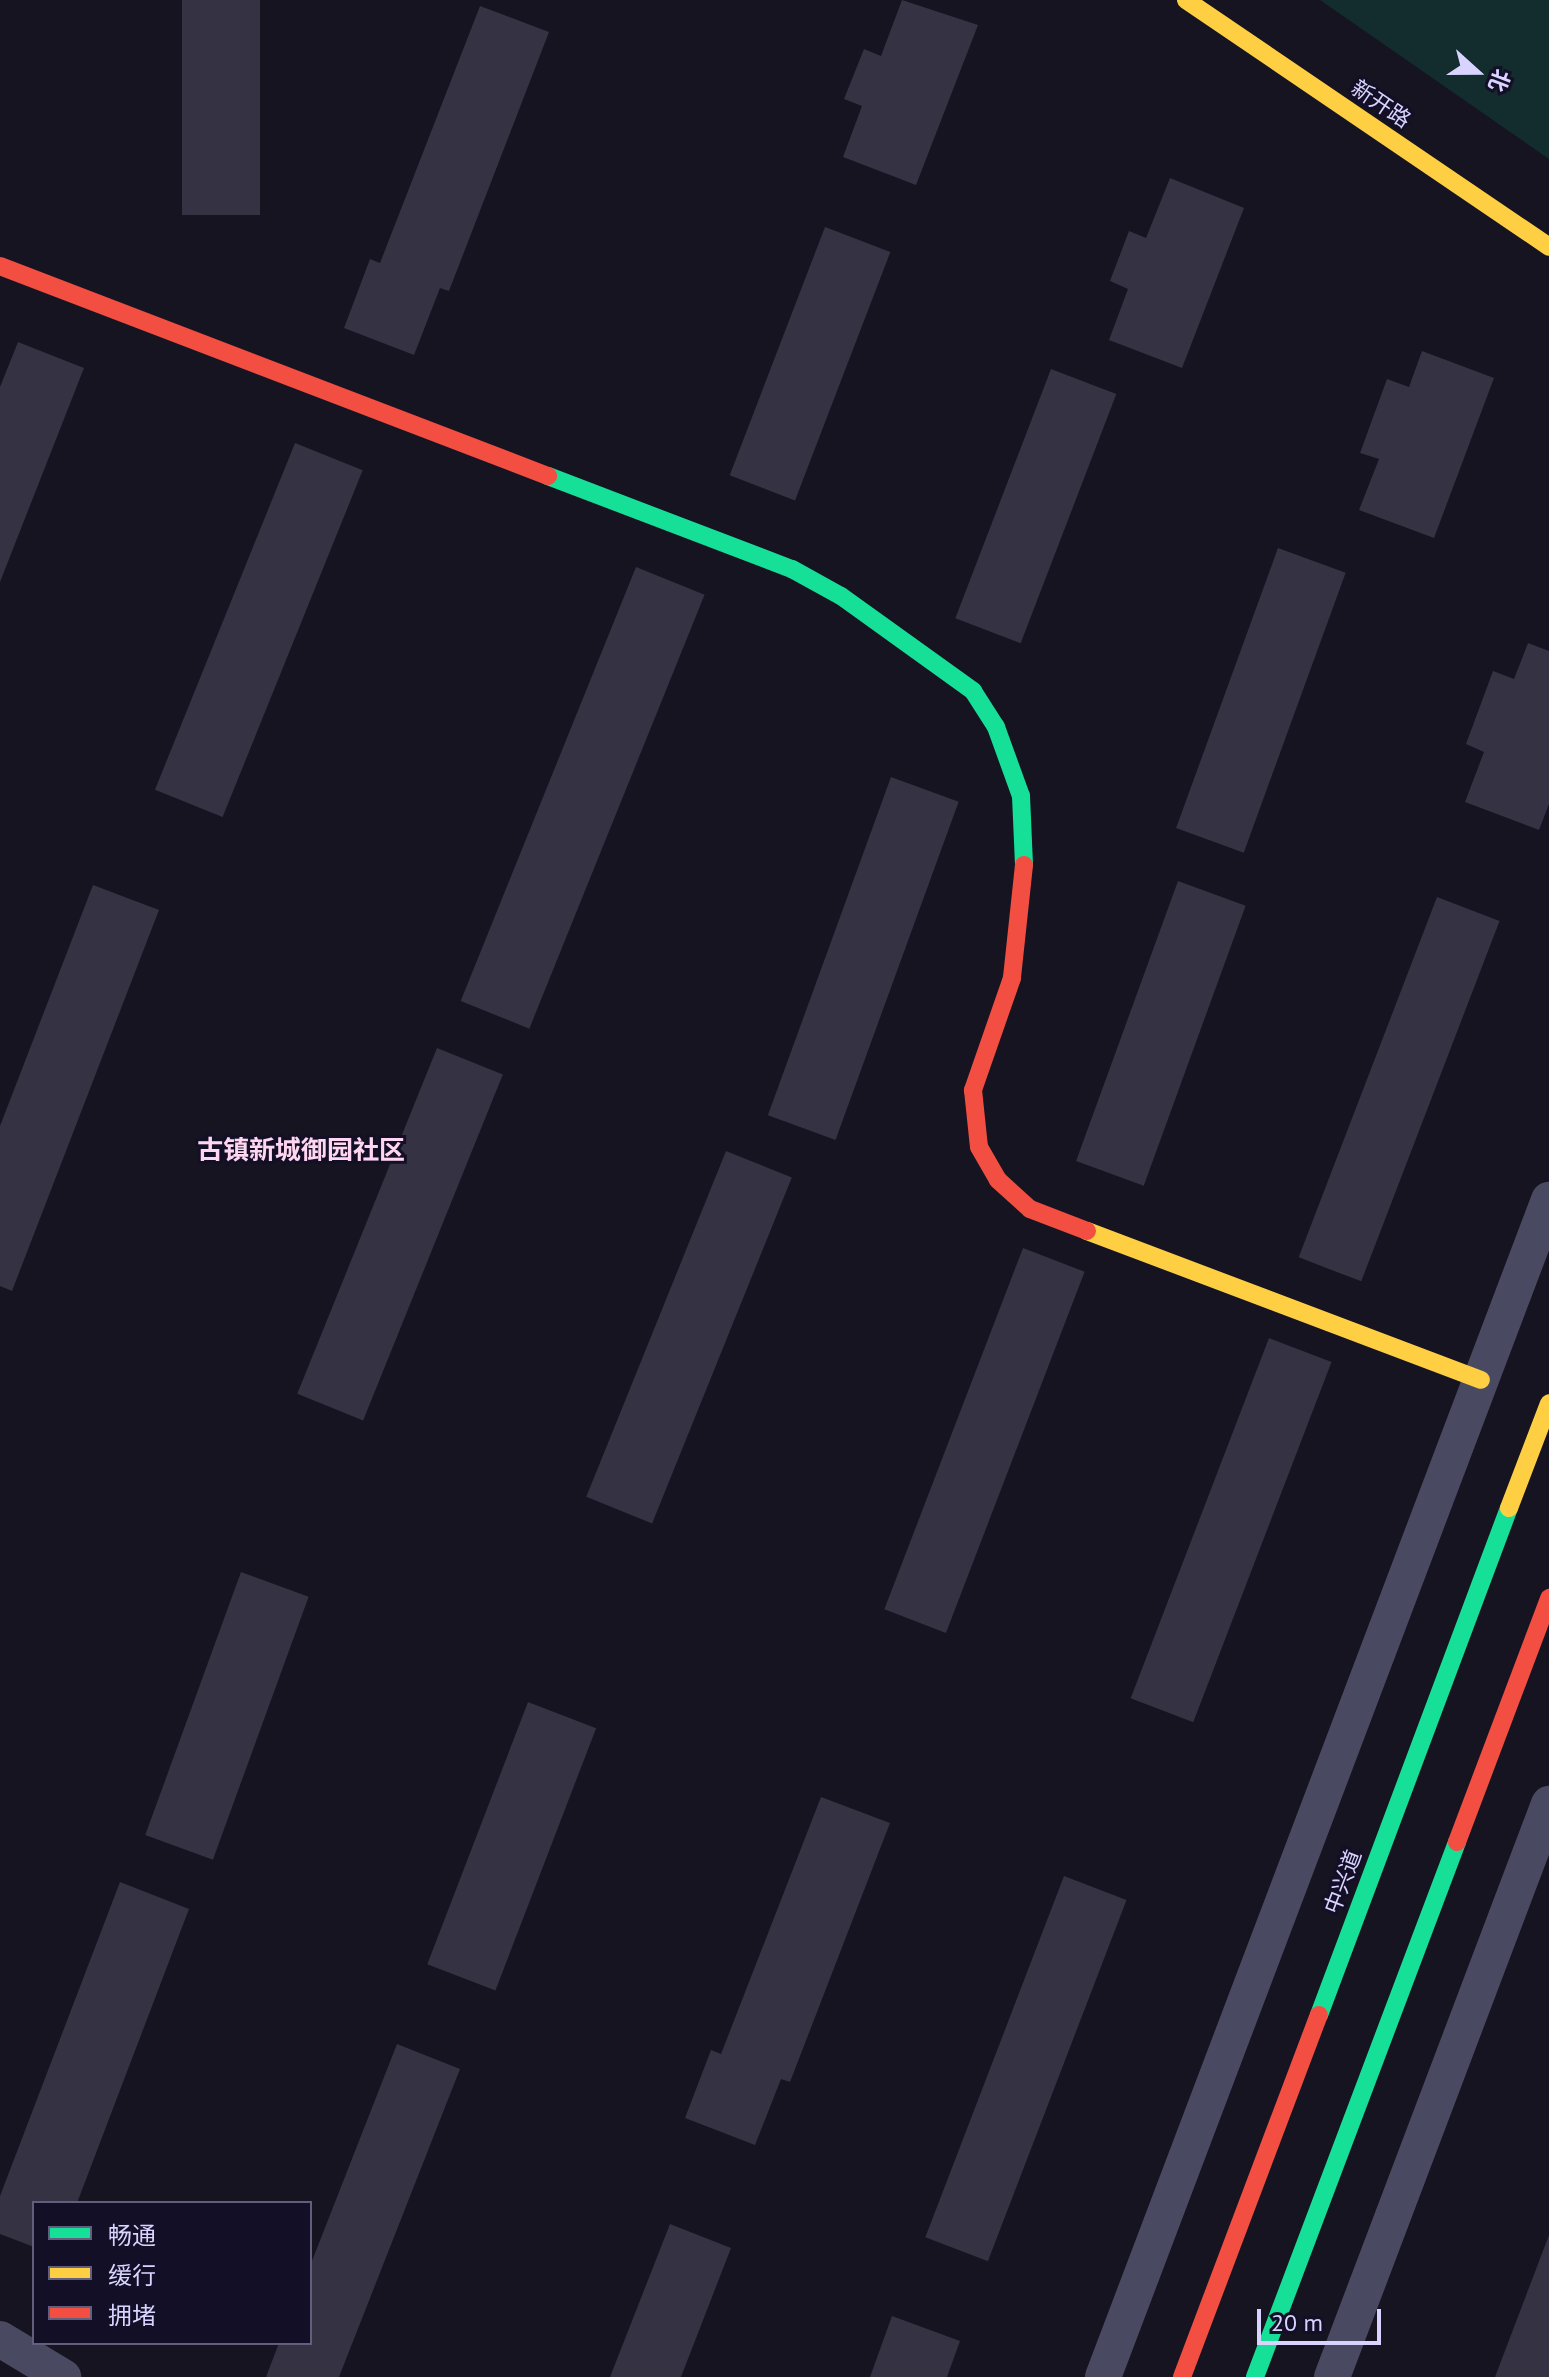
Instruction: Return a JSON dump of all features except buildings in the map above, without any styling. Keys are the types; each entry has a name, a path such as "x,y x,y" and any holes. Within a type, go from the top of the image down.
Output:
{"main road":[{"name":"新开路","path":"1186,0 1549,247"},
{"path":"0,266 792,569 841,596 973,691 996,727 1021,796 1024,878 1012,978 973,1090 979,1147 998,1180 1030,1209 1481,1380"},
{"name":"中兴道","path":"1182,2377 1549,1403"},
{"path":"1255,2377 1549,1598"}],"street":[{"path":"1103,2377 1549,1200"},
{"path":"1332,2377 1549,1804"},
{"path":"0,2339 63,2377"}],"green space":[{"path":"1320,0 1549,0 1549,159"}],"traffic: fast":[{"path":"548,476 792,569 841,596 973,691 996,727 1021,796 1024,865"},
{"path":"1319,2015 1509,1508"},
{"path":"1255,2377 1457,1842"}],"traffic: slow":[{"path":"1186,0 1549,247"},
{"path":"1087,1231 1481,1380"},
{"path":"1509,1508 1549,1403"}],"traffic: jam":[{"path":"0,266 548,476"},
{"path":"1024,865 1012,978 973,1090 979,1147 998,1180 1030,1209 1087,1231"},
{"path":"1457,1842 1549,1598"},
{"path":"1182,2377 1319,2015"}],"district":[{"name":"古镇新城御园社区","path":"301,1150"}]}
